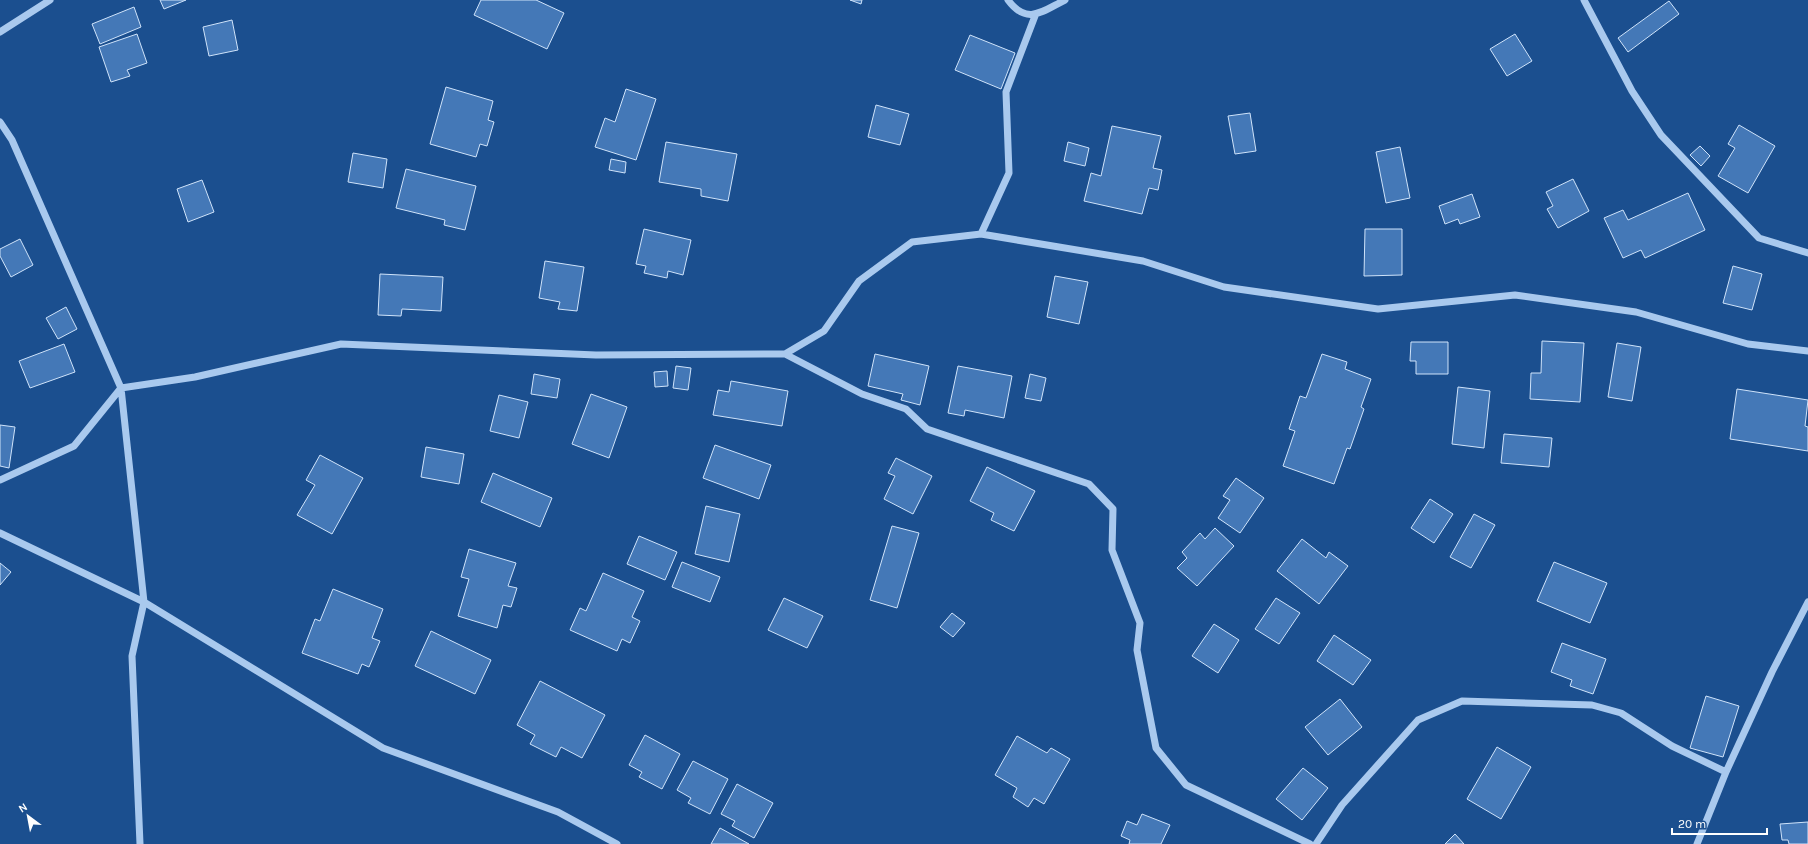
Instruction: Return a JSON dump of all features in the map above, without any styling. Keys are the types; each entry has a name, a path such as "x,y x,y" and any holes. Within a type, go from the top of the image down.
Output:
{"street":[{"path":"0,32 50,0"},
{"path":"1008,0 1021,13 1035,16 1065,0"},
{"path":"1584,0 1632,91 1661,135 1759,238 1808,253"},
{"path":"981,234 1009,173 1006,92 1035,16"},
{"path":"0,122 15,147 122,388 144,602 132,656 140,844"},
{"path":"786,354 824,331 859,281 912,242 981,234 1143,261 1232,288 1378,308 1515,295 1636,312 1748,344 1808,351"},
{"path":"0,480 74,446 122,388 195,377 341,344 596,354 786,354 862,394 906,409 927,429 1089,484 1113,509 1112,550 1140,623 1137,650 1156,748 1186,785 1310,844"},
{"path":"0,533 144,602 383,748 558,812 617,844"},
{"path":"1697,844 1726,772 1772,672 1808,602"},
{"path":"1316,844 1342,805 1418,720 1462,701 1592,705 1621,713 1672,746 1726,772"}],"building":[{"path":"160,0 186,0 164,9"},
{"path":"481,0 536,0 564,13 547,49 474,15"},
{"path":"850,0 862,0 861,4"},
{"path":"1669,1 1679,14 1628,52 1618,38"},
{"path":"134,7 141,27 100,44 92,24"},
{"path":"232,20 238,50 209,56 203,27"},
{"path":"137,34 147,63 127,70 130,76 111,82 99,47"},
{"path":"1515,34 1532,61 1507,76 1490,49"},
{"path":"970,35 1015,53 1001,89 955,70"},
{"path":"446,87 493,101 488,120 494,122 487,146 480,144 476,157 430,144"},
{"path":"626,89 656,99 636,160 595,147 605,118 615,122"},
{"path":"876,105 909,114 900,145 868,137"},
{"path":"1250,113 1256,151 1235,154 1228,116"},
{"path":"1739,125 1775,146 1748,193 1718,176 1735,148 1728,144"},
{"path":"1112,126 1161,136 1153,168 1162,170 1158,190 1149,188 1142,214 1084,201 1091,173 1101,176"},
{"path":"666,142 737,154 728,201 701,196 701,189 659,182"},
{"path":"1068,142 1089,148 1085,166 1064,161"},
{"path":"1700,146 1710,156 1701,166 1690,155"},
{"path":"1400,147 1410,198 1386,203 1376,152"},
{"path":"353,153 387,159 383,188 348,182"},
{"path":"611,159 626,162 625,173 609,170"},
{"path":"406,169 476,186 465,230 444,225 445,220 396,208"},
{"path":"1573,179 1589,211 1558,228 1547,209 1553,206 1546,192"},
{"path":"202,180 214,212 188,222 177,189"},
{"path":"1688,193 1705,230 1645,258 1641,250 1623,258 1604,218 1623,210 1628,220"},
{"path":"1472,194 1480,217 1460,224 1458,219 1445,224 1439,206"},
{"path":"644,229 691,240 683,275 668,271 667,278 644,273 646,266 636,264"},
{"path":"1365,229 1402,229 1402,275 1364,276"},
{"path":"20,239 33,265 11,277 0,256 0,249"},
{"path":"545,261 584,267 577,311 558,309 560,302 539,298"},
{"path":"1733,266 1762,274 1752,310 1723,303"},
{"path":"380,274 443,277 441,311 402,309 401,316 378,315"},
{"path":"1055,276 1088,282 1079,324 1047,317"},
{"path":"66,307 77,329 58,339 46,318"},
{"path":"1542,341 1584,343 1580,402 1530,399 1531,373 1541,373"},
{"path":"1411,342 1448,342 1448,374 1416,374 1416,361 1410,361"},
{"path":"1617,343 1641,347 1632,401 1608,397"},
{"path":"64,344 75,372 30,388 19,361"},
{"path":"875,354 929,366 920,405 901,400 903,394 868,386"},
{"path":"1322,354 1347,362 1345,369 1371,379 1361,407 1364,409 1350,449 1347,448 1334,484 1283,466 1295,431 1289,429 1300,396 1306,398"},
{"path":"676,366 691,368 688,390 673,388"},
{"path":"958,366 1012,376 1004,418 965,410 964,416 948,413"},
{"path":"667,371 668,386 655,387 654,372"},
{"path":"534,374 560,379 557,398 531,394"},
{"path":"1030,374 1046,378 1041,401 1025,398"},
{"path":"731,381 788,391 782,426 713,415 718,390 729,392"},
{"path":"1458,387 1490,391 1484,448 1452,444"},
{"path":"1737,389 1808,400 1805,426 1808,427 1808,451 1730,439"},
{"path":"591,394 627,407 609,458 572,444"},
{"path":"499,395 528,402 519,438 490,431"},
{"path":"0,425 15,427 9,468 0,466"},
{"path":"1504,434 1552,438 1549,467 1501,463"},
{"path":"715,445 771,465 759,499 703,478"},
{"path":"426,447 464,454 459,484 421,477"},
{"path":"320,455 363,478 332,534 297,515 315,485 306,480"},
{"path":"896,458 932,476 913,514 884,499 895,476 888,473"},
{"path":"987,467 1035,491 1014,531 991,520 994,513 970,501"},
{"path":"493,473 552,498 540,527 481,502"},
{"path":"1236,478 1264,498 1240,533 1218,518 1230,500 1223,496"},
{"path":"1430,499 1453,514 1434,543 1411,528"},
{"path":"706,506 740,514 729,562 695,554"},
{"path":"1474,514 1495,525 1471,568 1450,557"},
{"path":"892,526 919,533 897,608 870,600"},
{"path":"1215,528 1234,546 1197,586 1177,568 1187,558 1182,552 1200,533 1205,539"},
{"path":"639,536 677,552 665,580 627,564"},
{"path":"1302,539 1326,558 1329,552 1348,566 1319,604 1277,571"},
{"path":"469,549 516,563 508,586 517,588 511,607 503,605 497,628 458,616 469,579 461,577"},
{"path":"682,562 720,577 710,602 672,587"},
{"path":"1554,562 1607,583 1590,623 1537,601"},
{"path":"0,563 11,572 0,585"},
{"path":"603,573 644,591 632,617 640,621 630,643 622,639 617,651 570,630 580,608 586,611"},
{"path":"333,589 383,609 372,638 380,641 369,667 362,664 358,674 302,653 315,619 320,621"},
{"path":"784,598 823,616 807,648 768,630"},
{"path":"1276,598 1300,613 1279,644 1255,629"},
{"path":"952,613 965,623 953,637 940,627"},
{"path":"1214,624 1239,640 1218,673 1192,656"},
{"path":"431,631 491,660 475,694 415,666"},
{"path":"1334,635 1371,660 1353,685 1317,661"},
{"path":"1562,643 1606,659 1593,694 1570,686 1572,680 1551,672"},
{"path":"540,681 605,715 582,758 561,747 556,757 530,744 535,735 517,725"},
{"path":"1706,696 1739,706 1723,757 1690,748"},
{"path":"1340,699 1362,727 1328,755 1305,727"},
{"path":"645,735 680,754 662,789 639,777 642,772 629,765"},
{"path":"1017,736 1047,753 1051,748 1070,759 1044,804 1034,798 1028,807 1013,797 1017,788 995,775"},
{"path":"1497,747 1531,767 1501,819 1467,799"},
{"path":"693,761 728,779 710,814 688,803 691,798 677,790"},
{"path":"1303,768 1328,788 1302,820 1276,799"},
{"path":"737,784 773,803 754,838 732,826 735,821 721,814"},
{"path":"1142,814 1170,825 1161,844 1129,844 1130,840 1121,836 1127,821 1137,825"},
{"path":"1808,822 1808,844 1789,844 1788,840 1782,840 1780,824"},
{"path":"720,828 749,844 711,844"},
{"path":"1455,834 1464,844 1445,844"}]}
